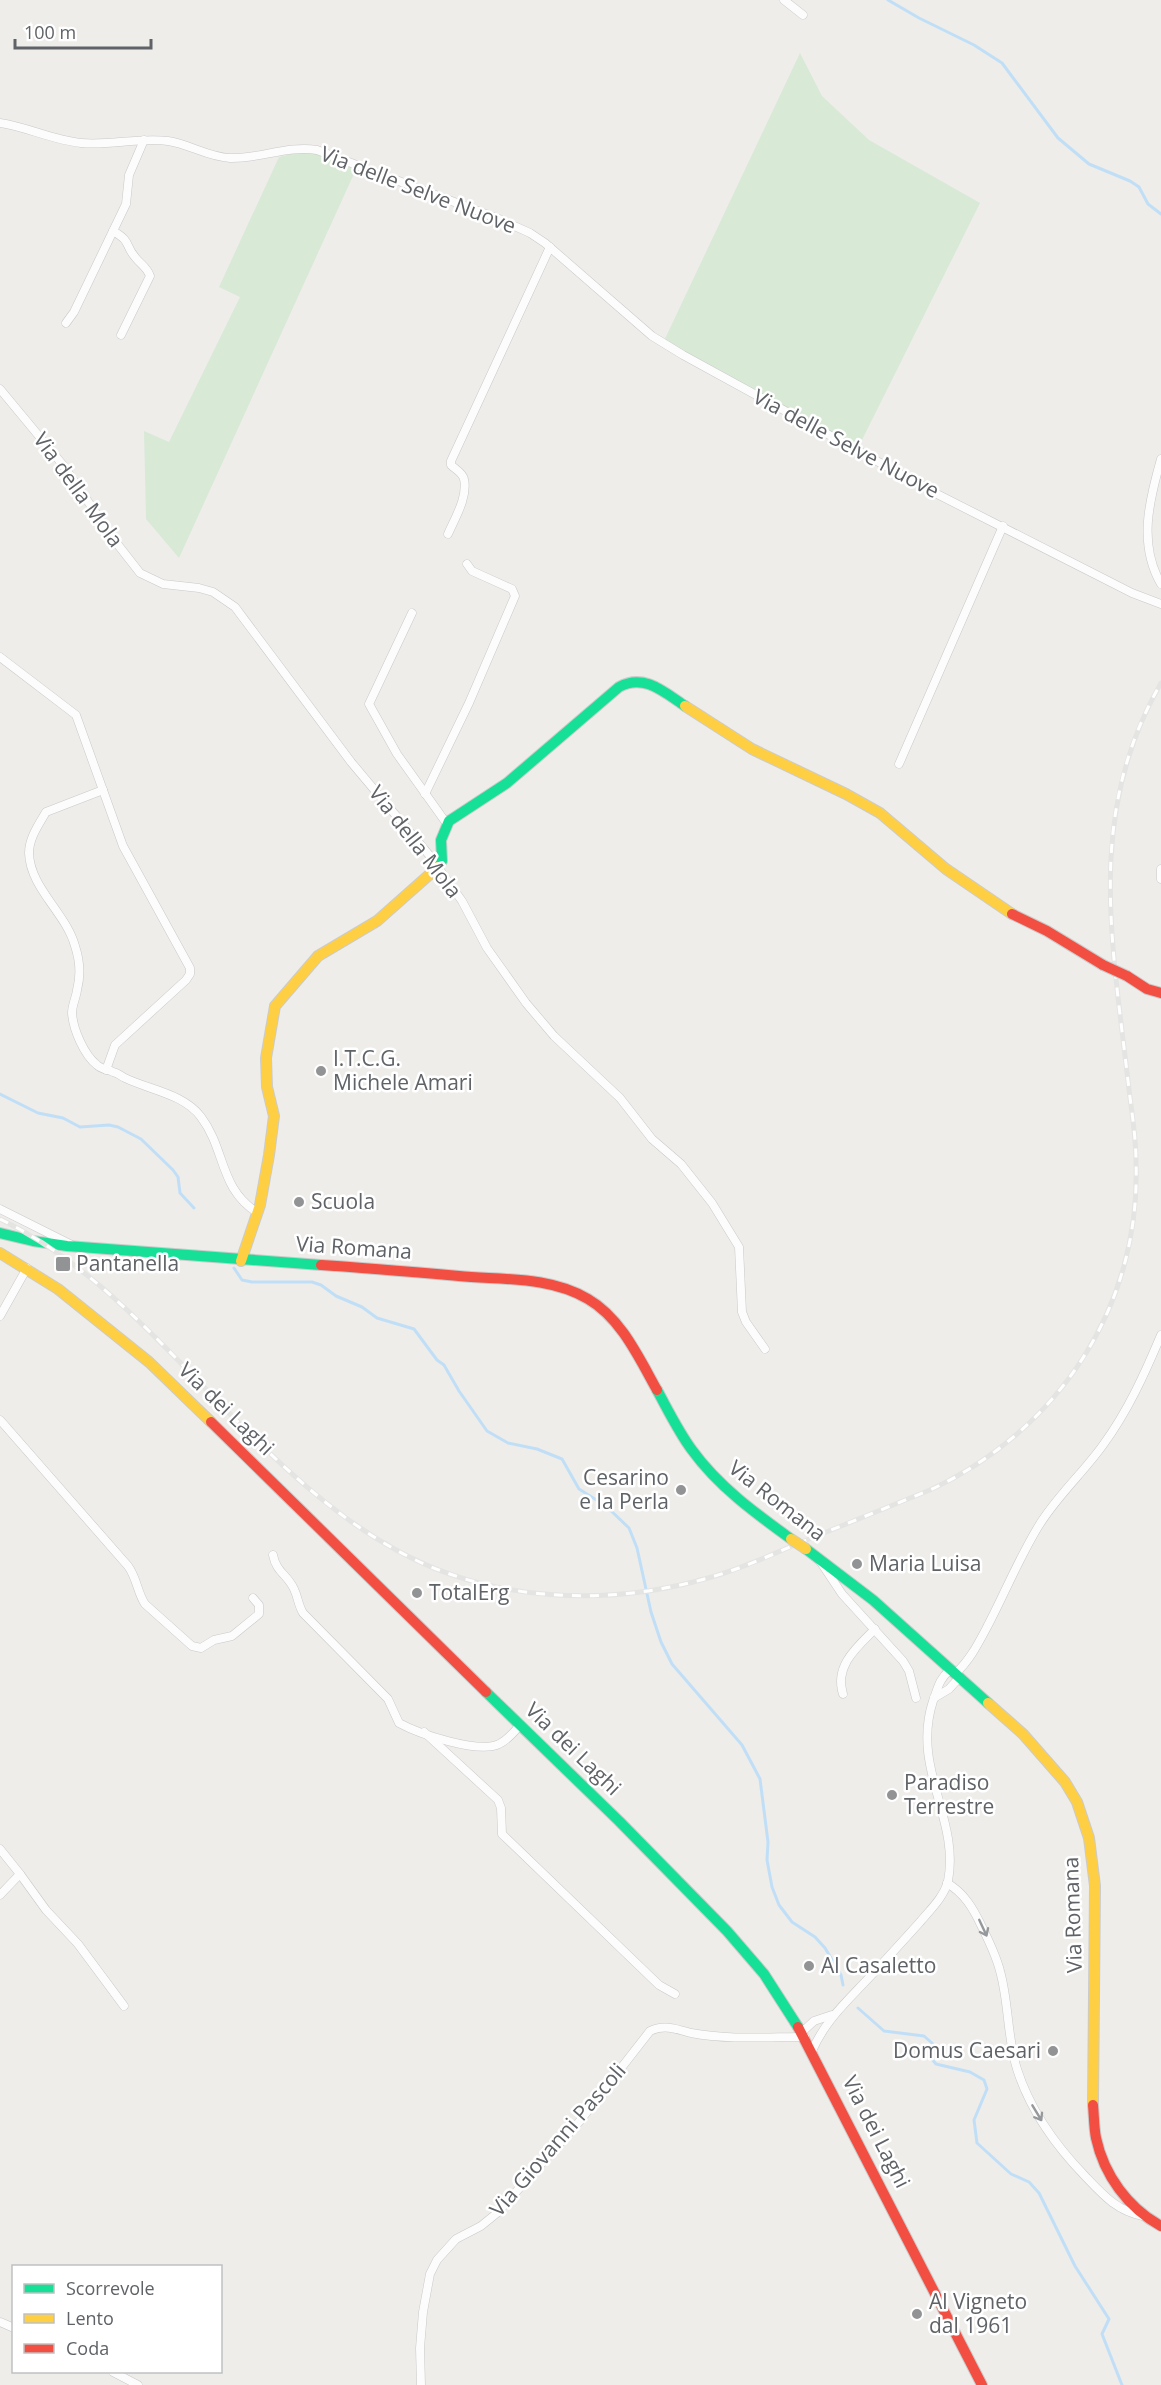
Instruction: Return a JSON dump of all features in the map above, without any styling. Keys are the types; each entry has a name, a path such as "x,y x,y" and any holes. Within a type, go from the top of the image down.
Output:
{"street":[{"path":"784,0 802,15"},
{"name":"Via delle Selve Nuove","path":"0,123 79,142 144,140 174,142 228,158 250,157 296,149 317,150 499,219 530,233 550,247 663,343 937,494 1131,593 1161,604"},
{"path":"66,323 74,312 126,204 129,175 144,140"},
{"path":"113,231 129,243 134,256 146,267 150,276 121,335"},
{"path":"448,534 460,508 465,480 451,465 451,459 550,247"},
{"name":"Via della Mola","path":"0,389 63,465 140,573 163,585 199,588 213,592 235,607 351,762 418,840 438,867 462,902 487,948 531,1010 554,1036 620,1098 651,1138 681,1164 712,1203 739,1247 741,1312 765,1349"},
{"path":"1161,459 1150,498 1147,526 1151,558 1161,584"},
{"path":"899,764 1003,526"},
{"path":"425,794 469,703 515,596 512,589 472,571 467,564"},
{"path":"411,613 369,704 397,754 447,824"},
{"path":"0,657 75,714 128,858 182,952 190,971 186,980 115,1045 106,1070"},
{"path":"242,1261 258,1213 274,1119 266,1070 275,1006 318,956 377,921 438,867 441,863 441,840 447,824 507,783 618,687 632,681 644,681 656,687 752,749 880,813 941,865 1010,913 1047,931 1147,989 1161,993"},
{"path":"103,789 46,812 30,843 29,854 36,876 62,915 75,944 80,966 73,1020 85,1049 95,1065 166,1093 196,1112 206,1124 233,1189 243,1203 258,1213"},
{"path":"1161,869 1161,879"},
{"path":"0,1209 71,1245"},
{"name":"Via Romana","path":"0,1233 31,1242 242,1261 372,1268 521,1281 548,1285 586,1298 606,1314 622,1333 680,1432 704,1465 736,1498 865,1593 1016,1728 1048,1761 1071,1792 1085,1821 1093,1861 1095,1886 1095,2027 1092,2089 1095,2130 1100,2154 1109,2174 1128,2201 1143,2216 1161,2226"},
{"name":"Via dei Laghi","path":"0,1253 71,1299 171,1382 619,1821 726,1931 764,1974 812,2051 982,2385"},
{"path":"0,1316 27,1269"},
{"path":"812,2051 832,2015 935,1904 947,1883 949,1869 947,1841 926,1746 927,1720 939,1683 965,1664 974,1651 1043,1519 1110,1435 1161,1335"},
{"path":"0,1420 128,1566 136,1577 145,1604 192,1646 201,1648 214,1640 232,1636 258,1614 258,1605 253,1598"},
{"path":"273,1555 275,1566 294,1588 298,1605 303,1613 388,1699 399,1723 462,1744 482,1748 500,1744 520,1725"},
{"path":"818,1557 837,1588 906,1666 916,1698"},
{"path":"843,1694 840,1685 844,1664 851,1653 875,1629"},
{"path":"934,1698 949,1689 954,1674"},
{"path":"424,1732 498,1800 501,1808 502,1834 659,1985 675,1994"},
{"path":"0,1849 46,1910 78,1944 124,2006"},
{"path":"0,1895 20,1874"},
{"path":"947,1883 969,1903 994,1952 1000,1971 1015,2061 1035,2111 1066,2154 1095,2186 1123,2211 1143,2216"},
{"path":"793,2018 814,2021 832,2015"},
{"path":"804,2036 814,2021"},
{"name":"Via Giovanni Pascoli","path":"421,2385 420,2348 423,2312 430,2274 437,2260 456,2239 481,2226 497,2213 579,2122 650,2031 664,2027 731,2037 820,2036"},
{"path":"115,2373 138,2385"}],"green space":[{"path":"800,53 822,96 869,140 980,203 857,450 663,343"},
{"path":"311,149 358,165 179,558 146,519 144,431 169,442 240,297 219,287 279,157"}],"waterway":[{"path":"888,0 974,45 1002,63 1058,138 1089,164 1139,187 1148,204 1161,214"},
{"path":"0,1094 38,1113 63,1118 80,1127 109,1125 141,1139 173,1170 178,1177 180,1193 194,1208"},
{"path":"234,1268 242,1280 252,1282 312,1282 321,1285 336,1296 362,1307 377,1318 414,1329 437,1360 444,1365 487,1431 508,1443 537,1449 562,1459 579,1489 606,1506 629,1528 637,1548 651,1612 661,1642 672,1664 742,1745 760,1779 768,1842 767,1860 772,1887 779,1905 792,1922 815,1937 825,1948 841,1975 843,1985"},
{"path":"858,2008 884,2031 924,2036 933,2044 931,2058 936,2064 970,2072 984,2080 987,2089 974,2120 977,2143 1011,2174 1029,2182 1039,2193 1075,2266 1109,2319 1102,2334 1122,2385"}],"railway":[{"path":"0,1219 35,1238 99,1285 158,1340 278,1461 335,1510 398,1551 434,1568 471,1581 510,1590 590,1596 669,1587 735,1569 930,1490 976,1465 1017,1434 1053,1398 1083,1358 1107,1313 1124,1266 1134,1215 1136,1152 1112,928 1110,878 1113,829 1122,780 1137,732 1161,683"}],"traffic: fast":[{"path":"438,867 442,861 441,840 449,821 507,783 619,687 628,683 645,683 661,690 685,706"},
{"path":"0,1233 67,1246 321,1265"},
{"path":"657,1390 682,1435 702,1463 738,1498 791,1539"},
{"path":"806,1549 873,1600 988,1703"},
{"path":"486,1692 619,1821 727,1931 764,1974 798,2027"}],"traffic: slow":[{"path":"685,706 752,749 880,813 946,869 1012,914"},
{"path":"241,1261 260,1205 269,1155 274,1116 267,1087 266,1058 275,1006 318,956 377,921 438,867"},
{"path":"0,1253 58,1289 149,1362 211,1422"},
{"path":"791,1539 806,1549"},
{"path":"988,1703 1023,1734 1065,1782 1077,1802 1089,1838 1095,1886 1093,2105"}],"traffic: jam":[{"path":"1012,914 1047,931 1103,965"},
{"path":"1103,965 1127,976"},
{"path":"1127,976 1147,989 1161,993"},
{"path":"321,1265 525,1280 558,1286 588,1299 610,1317 636,1352 657,1390"},
{"path":"211,1422 486,1692"},
{"path":"798,2027 982,2385"},
{"path":"1093,2105 1096,2138 1111,2177 1138,2210 1161,2226"}],"place":[{"name":"I.T.C.G. Michele Amari","path":"321,1071"},
{"name":"Scuola","path":"299,1202"},
{"name":"Pantanella","path":"63,1264"},
{"name":"Cesarino e la Perla","path":"681,1490"},
{"name":"Maria Luisa","path":"857,1564"},
{"name":"TotalErg","path":"417,1593"},
{"name":"Paradiso Terrestre","path":"892,1795"},
{"name":"Al Casaletto","path":"809,1966"},
{"name":"Domus Caesari","path":"1053,2051"},
{"name":"Al Vigneto dal 1961","path":"917,2314"}]}
